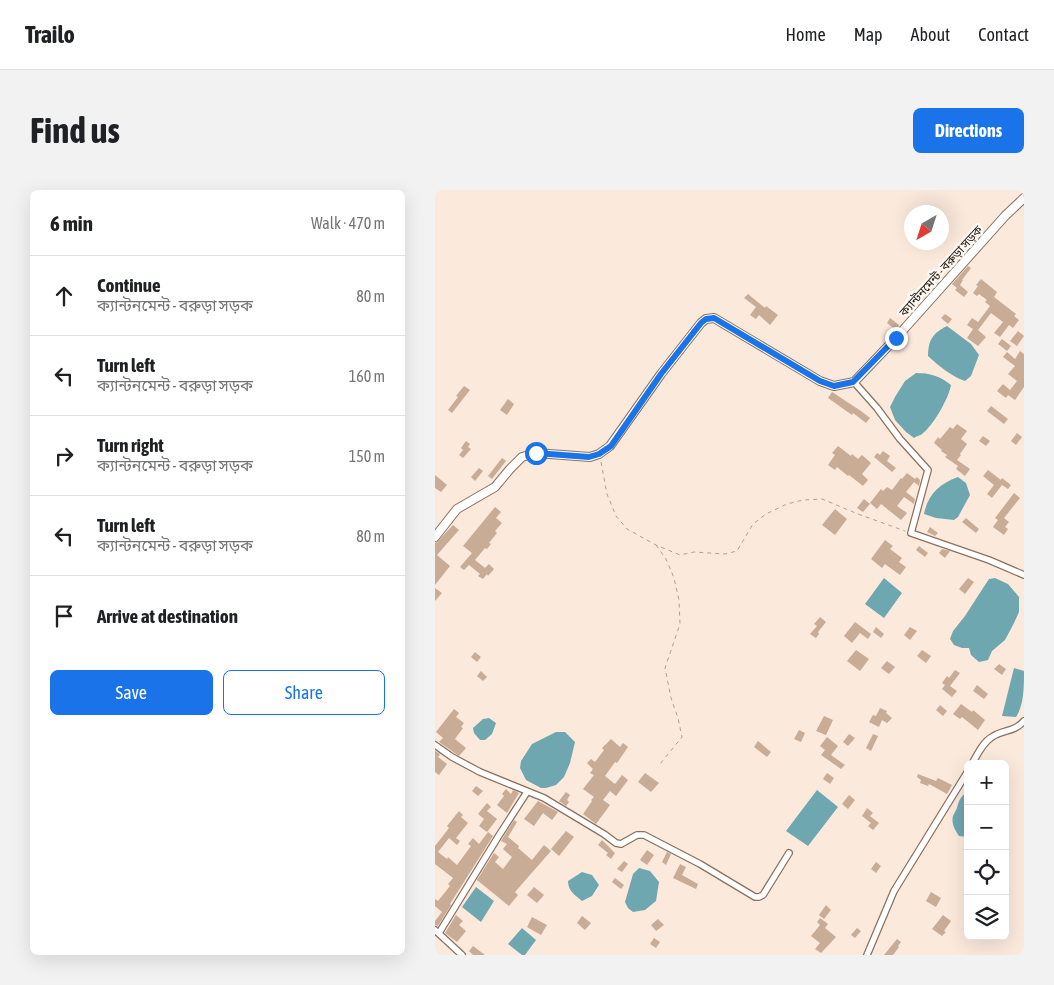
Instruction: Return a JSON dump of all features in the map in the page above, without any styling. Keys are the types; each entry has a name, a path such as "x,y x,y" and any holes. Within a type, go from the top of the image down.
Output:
{"main road":[{"name":"ক্যান্টনমেন্ট - বরুড়া সড়ক","path":"853,382 896,338 1005,216 1024,198"},
{"path":"435,537 457,509 495,488 510,469 523,458 536,453 589,457 599,454 611,446 661,374 706,319 714,318 820,381 834,386 853,382"}],"street":[{"path":"853,382 877,408 899,439 928,470 911,532 989,560 1024,575"},
{"path":"975,760 989,738 1001,732 1013,730 1024,721"},
{"path":"435,745 452,757 480,772 544,798 616,843 621,844 637,835 644,835 700,864 755,897 763,895 789,854"},
{"path":"867,955 894,892 964,778"},
{"path":"462,955 437,932 527,792"}],"path":[{"path":"599,454 607,494 616,516 627,529 656,545 680,555 694,552 725,554 737,550 753,524 766,514 787,504 803,500 822,499 858,514 911,532"},
{"path":"656,545 666,559 674,578 679,600 680,624 665,668 681,737 660,764"}],"water":[{"path":"947,326 971,344 979,355 971,376 965,381 950,374 928,356 930,341 938,331"},
{"path":"916,373 935,376 951,385 940,411 926,430 914,438 895,420 890,407 905,381"},
{"path":"958,477 966,483 970,495 958,517 954,520 936,518 924,514 928,501 935,491 945,483"},
{"path":"884,578 902,593 884,618 865,604"},
{"path":"995,578 1008,584 1019,597 1019,612 1005,640 992,651 988,660 979,662 971,655 969,648 954,645 950,639 953,631 989,579"},
{"path":"1014,668 1024,671 1021,707 1016,717 1002,716"},
{"path":"489,718 496,723 492,734 485,740 480,740 474,733 473,728 483,719"},
{"path":"556,732 565,732 575,742 570,763 564,777 556,785 541,788 526,780 520,768 521,761 532,744"},
{"path":"817,790 838,807 808,846 786,831"},
{"path":"964,795 964,837 959,836 953,821 953,815"},
{"path":"639,868 650,871 659,882 656,901 645,910 633,912 625,902 633,874"},
{"path":"582,872 592,875 599,885 592,896 582,901 574,895 568,881"},
{"path":"476,887 494,901 481,922 462,907"},
{"path":"522,928 536,940 525,955 522,955 508,944"}],"building":[{"path":"968,266 971,268 960,285 968,292 964,297 955,290 957,288 952,284"},
{"path":"981,279 997,292 994,297 1016,314 1014,316 1019,320 1013,328 1009,325 1000,337 994,333 1003,322 991,313 978,330 986,337 978,346 967,338 973,329 967,325 972,318 978,322 990,306 985,302 987,300 979,294 977,296 973,293"},
{"path":"748,294 765,308 766,306 778,315 770,325 759,315 756,319 750,315 756,307 744,298"},
{"path":"945,314 952,319 948,324 941,318"},
{"path":"890,318 899,325 896,330 887,323"},
{"path":"1018,331 1024,336 1017,346 1010,341"},
{"path":"1002,339 1011,346 1007,351 998,344"},
{"path":"1020,351 1024,354 1024,387 1015,400 1008,395 1006,398 997,391 1003,384 1010,390 1017,381 1008,374 1015,366 1003,357 1007,352 1015,359"},
{"path":"464,386 470,390 452,413 448,410"},
{"path":"832,392 870,418 866,423 853,413 852,415 828,398"},
{"path":"508,399 514,404 507,415 500,410"},
{"path":"991,406 1008,419 1004,424 987,411"},
{"path":"957,424 967,431 961,439 967,444 957,460 970,469 965,476 956,469 958,466 945,457 947,455 934,443 950,427 953,429"},
{"path":"1017,433 1022,437 1016,445 1011,441"},
{"path":"983,436 990,441 986,446 979,441"},
{"path":"466,441 470,444 468,447 471,449 463,458 459,455"},
{"path":"838,446 858,459 862,455 871,463 862,474 868,480 863,486 837,467 835,470 828,465 835,455 832,453"},
{"path":"883,451 890,456 887,461 896,468 892,472 874,457 877,453 880,455"},
{"path":"502,458 506,461 492,479 488,476"},
{"path":"479,468 483,471 475,481 471,477"},
{"path":"988,470 1011,485 1008,489 1002,485 992,498 987,494 994,485 983,476"},
{"path":"907,473 920,480 919,486 914,482 906,492 915,499 914,504 904,497 897,506 907,513 901,520 881,504 877,509 870,503 881,489 883,491 887,487 892,490"},
{"path":"435,475 447,485 441,492 435,488"},
{"path":"1014,493 1020,498 1004,518 1009,522 1005,527 1008,529 1004,535 993,527 998,520 995,518"},
{"path":"864,499 870,504 863,512 857,508"},
{"path":"495,507 501,512 496,518 502,523 495,531 497,533 489,543 491,544 475,560 485,568 489,564 494,569 483,579 469,565 464,570 460,567 472,553 463,546"},
{"path":"835,509 847,519 835,535 822,525"},
{"path":"966,518 979,529 976,533 962,522"},
{"path":"453,525 459,530 437,555 450,566 435,585 435,543"},
{"path":"930,527 938,533 935,536 927,532"},
{"path":"885,540 893,546 890,549 902,558 899,562 906,567 900,575 885,564 882,568 871,559"},
{"path":"919,546 928,553 925,557 916,550"},
{"path":"942,549 950,551 945,558 939,553"},
{"path":"968,578 974,582 965,594 959,589"},
{"path":"435,588 442,593 435,601"},
{"path":"820,617 826,622 816,638 810,634 817,626 814,624"},
{"path":"855,622 871,634 868,639 860,633 852,643 844,636"},
{"path":"876,627 884,634 881,638 873,632"},
{"path":"910,627 917,631 910,640 904,635"},
{"path":"856,650 869,659 860,671 847,661"},
{"path":"922,650 931,656 926,663 917,656"},
{"path":"475,652 481,657 477,662 471,657"},
{"path":"887,661 895,667 889,674 881,668"},
{"path":"999,664 1006,669 1002,675 994,669"},
{"path":"955,670 960,673 950,686 957,691 952,697 942,689 945,685 942,683"},
{"path":"481,671 487,677 483,681 477,676"},
{"path":"977,685 988,694 984,699 973,691"},
{"path":"961,704 972,712 973,710 985,720 978,730 962,717 960,719 953,714"},
{"path":"940,705 947,711 943,716 936,710"},
{"path":"880,708 887,711 886,713 892,718 887,723 882,720 879,727 869,722 873,715 876,716"},
{"path":"454,709 459,713 456,717 464,723 461,727 463,728 455,739 466,748 459,756 439,742 443,738 436,732"},
{"path":"824,716 833,720 826,735 816,731"},
{"path":"799,730 805,733 801,742 794,739"},
{"path":"849,734 855,738 848,746 843,742"},
{"path":"873,734 878,736 871,751 866,748"},
{"path":"827,737 838,746 831,755 845,765 841,769 821,755 825,750 820,746"},
{"path":"611,739 620,747 623,743 628,747 605,776 615,784 622,775 628,780 616,796 610,791 603,800 610,805 596,824 583,814 594,797 583,789 594,775 590,773 593,769 587,763 591,759 595,762 604,750 602,748"},
{"path":"758,741 771,752 767,757 754,747"},
{"path":"435,751 440,754 438,757 447,764 439,775 435,772"},
{"path":"645,773 659,783 651,792 638,782"},
{"path":"827,773 834,778 830,784 823,779"},
{"path":"918,774 936,781 938,778 952,785 947,794 929,784 928,786 920,783 921,780 917,777"},
{"path":"476,786 483,791 478,796 472,791"},
{"path":"506,789 511,794 513,790 519,793 507,813 497,805 504,796 502,794"},
{"path":"566,792 570,795 566,806 559,801"},
{"path":"849,795 855,800 848,809 842,804"},
{"path":"538,801 558,812 552,820 543,813 534,826 524,819"},
{"path":"487,803 491,807 487,811 497,819 487,832 479,826 484,819 478,814"},
{"path":"867,808 873,813 870,816 879,823 873,830 868,826 871,823 862,816"},
{"path":"459,811 463,815 461,817 468,823 456,838 460,841 457,845 449,838 438,852 447,859 448,857 457,865 471,846 468,844 473,838 479,844 488,832 493,836 438,926 435,925 435,921 442,912 435,906 435,899 438,901 450,886 448,884 453,878 435,864 435,846"},
{"path":"514,820 517,822 508,837 532,860 544,845 551,851 515,892 518,895 509,906 477,880 494,853 499,857 495,862 503,869 512,857 503,849 507,844 501,841"},
{"path":"566,831 574,837 559,856 551,849"},
{"path":"602,840 615,853 611,859 606,855 608,853 598,845"},
{"path":"647,850 654,855 647,865 640,860"},
{"path":"667,852 671,854 666,865 662,862"},
{"path":"624,861 628,864 622,872 617,869"},
{"path":"876,862 881,866 876,873 871,869"},
{"path":"680,864 686,867 682,875 698,884 696,889 673,878"},
{"path":"615,878 624,885 621,889 612,882"},
{"path":"534,887 544,895 537,903 527,895"},
{"path":"931,892 941,898 936,907 926,901"},
{"path":"826,905 831,910 824,919 819,915"},
{"path":"456,915 463,921 459,925 466,931 457,942 445,933"},
{"path":"943,915 951,921 942,936 932,929"},
{"path":"582,916 591,923 585,930 577,923"},
{"path":"532,917 547,925 541,935 527,927"},
{"path":"820,918 828,924 825,928 836,937 821,953 815,949 820,943 811,936 820,925 817,922"},
{"path":"658,919 664,925 656,931 651,925"},
{"path":"857,928 861,931 855,938 851,935"},
{"path":"654,938 660,942 656,948 650,944"},
{"path":"897,939 901,942 893,955 884,955"},
{"path":"473,946 485,955 473,955 469,951"}],"route":[{"path":"536,453 589,457 599,454 611,446 661,374 706,319 714,318 820,381 834,386 853,382 896,338"}]}
